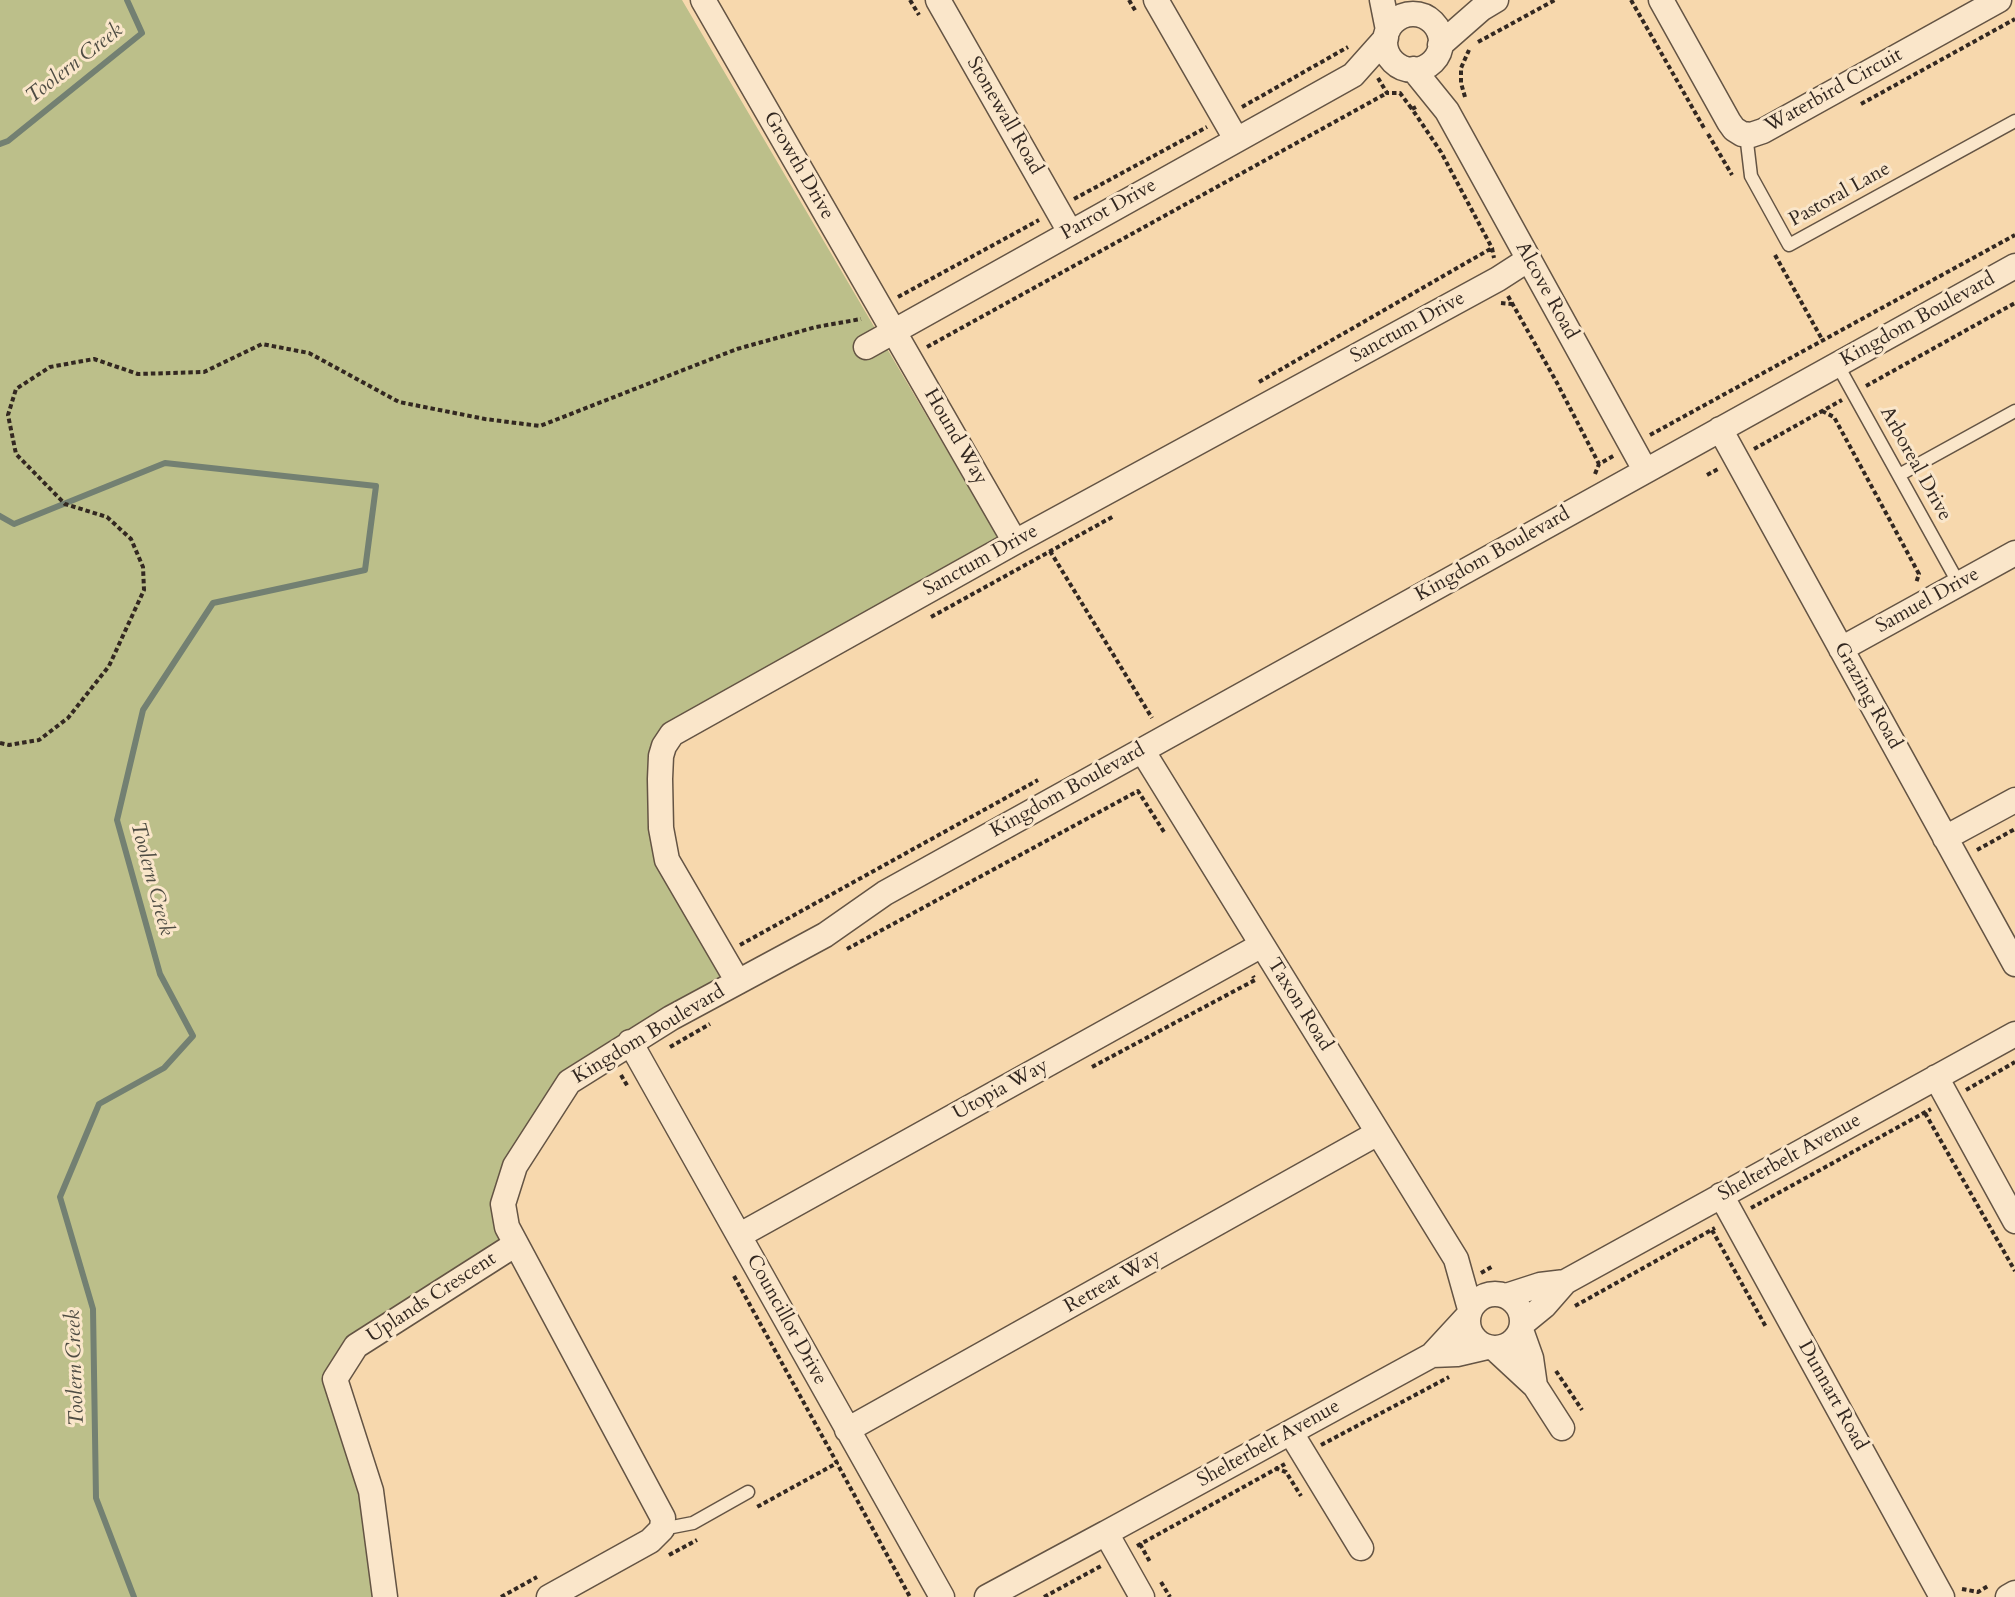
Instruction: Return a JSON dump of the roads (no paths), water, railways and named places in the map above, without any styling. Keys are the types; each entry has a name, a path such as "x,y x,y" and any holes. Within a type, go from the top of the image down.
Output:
{"street":[{"name":"Growth Drive","path":"703,0 894,331"},
{"name":"Stonewall Road","path":"938,0 1070,232"},
{"path":"1156,0 1236,139"},
{"path":"1382,0 1387,34 1386,47 1389,55 1407,68 1426,66 1439,49 1488,4"},
{"name":"Waterbird Circuit","path":"1661,0 1729,122 1734,129 1751,135 1763,131 1999,0"},
{"path":"1387,34 1400,17 1414,10 1488,4"},
{"path":"1414,10 1437,28 1440,36 1439,49"},
{"name":"Parrot Drive","path":"1353,75 1387,34"},
{"name":"Alcove Road","path":"1439,49 1447,111"},
{"name":"Parrot Drive","path":"866,347 1353,75 1407,68"},
{"name":"Alcove Road","path":"1407,68 1447,111 1645,470"},
{"name":"Sanctum Drive","path":"746,978 667,860 661,828 660,779 661,756 672,734 1015,542 1498,279 1529,259"},
{"name":"Kingdom Boulevard","path":"662,1529 663,1518 660,1509 507,1227 503,1204 515,1166 568,1082 636,1053 671,1017 825,935 885,893 2015,266"},
{"name":"Hound Way","path":"894,331 1015,542"},
{"name":"Grazing Road","path":"1720,429 1841,649 1955,833 2015,964"},
{"name":"Samuel Drive","path":"1841,649 1954,575 2015,553"},
{"name":"Taxon Road","path":"1142,750 1456,1259"},
{"path":"1955,833 2015,800"},
{"name":"Utopia Way","path":"740,1236 1262,945"},
{"name":"Shelterbelt Avenue","path":"1502,1294 1565,1282 2015,1034"},
{"name":"Councillor Drive","path":"636,1053 942,1597"},
{"path":"1936,1077 2015,1221"},
{"name":"Retreat Way","path":"847,1430 1378,1133"},
{"name":"Dunnart Road","path":"1721,1196 1949,1595"},
{"name":"Uplands Crescent","path":"385,1597 371,1491 335,1379 356,1346 516,1244"},
{"path":"1456,1259 1519,1307 1522,1316 1518,1336 1507,1345 1491,1348"},
{"path":"1456,1259 1468,1313 1469,1333 1474,1339 1491,1348 1535,1386 1562,1428"},
{"name":"Shelterbelt Avenue","path":"1521,1327 1565,1282"},
{"path":"1468,1313 1482,1297 1502,1294"},
{"name":"Shelterbelt Avenue","path":"987,1597 1432,1355 1468,1313"},
{"path":"1521,1327 1531,1358 1535,1386"},
{"name":"Shelterbelt Avenue","path":"1432,1355 1457,1354 1491,1348"},
{"path":"1291,1433 1361,1548"},
{"path":"549,1597 650,1541 662,1529"},
{"path":"1106,1533 1142,1597"}],"lane":[{"name":"Pastoral Lane","path":"1746,134 1751,176 1790,245 2015,121"},
{"name":"Arboreal Drive","path":"1837,364 1954,575"},
{"path":"1899,475 2015,411"},
{"path":"662,1529 693,1523 748,1492"}],"waterway":[{"name":"Toolern Creek","path":"0,144 8,141 142,33 127,0"},
{"name":"Toolern Creek","path":"0,516 14,524 165,463 376,486 365,570 213,603 143,710 117,820 160,974 193,1036 164,1068 99,1104 60,1197 93,1309 96,1498 134,1597"}]}
